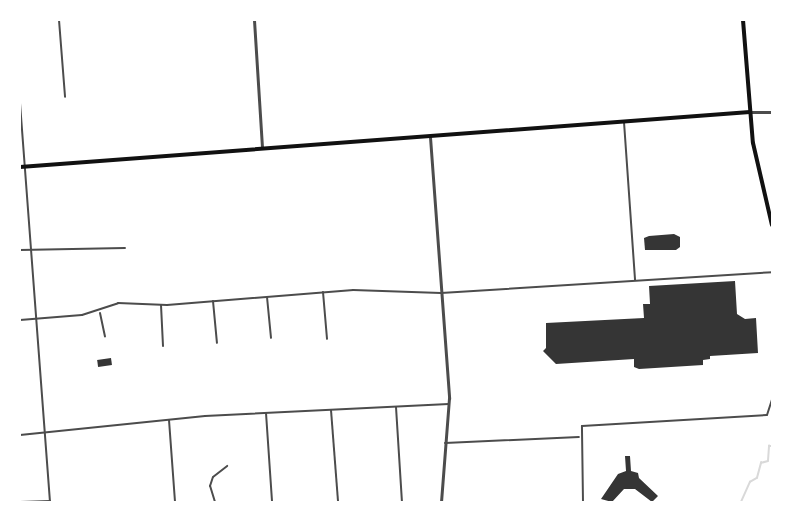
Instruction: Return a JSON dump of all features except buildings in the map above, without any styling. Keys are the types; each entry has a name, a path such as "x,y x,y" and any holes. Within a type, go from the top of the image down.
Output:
{"main road":[{"path":"743,20 750,112 759,175 772,225"},
{"path":"22,167 429,134 750,112"}],"street":[{"path":"59,20 65,97"},
{"path":"254,20 262,147"},
{"path":"20,103 22,167 50,502 20,502"},
{"path":"750,112 772,112"},
{"path":"624,122 635,280"},
{"path":"429,134 449,404 441,502"},
{"path":"20,250 125,248"},
{"path":"20,320 100,311 118,303 161,305 323,292 441,293 772,272"},
{"path":"323,292 327,339"},
{"path":"267,297 271,339"},
{"path":"213,301 217,343"},
{"path":"161,305 163,346"},
{"path":"100,311 105,336"},
{"path":"584,502 579,437 582,426 767,415 772,400"},
{"path":"20,435 266,412 449,404"},
{"path":"396,407 402,502"},
{"path":"331,409 339,502"},
{"path":"266,412 272,502"},
{"path":"169,420 175,502"},
{"path":"445,443 579,437"},
{"path":"215,502 210,486 213,477 227,466"}],"waterway":[{"path":"741,502 750,482 757,478 761,463 768,461 769,446 772,446"}]}
